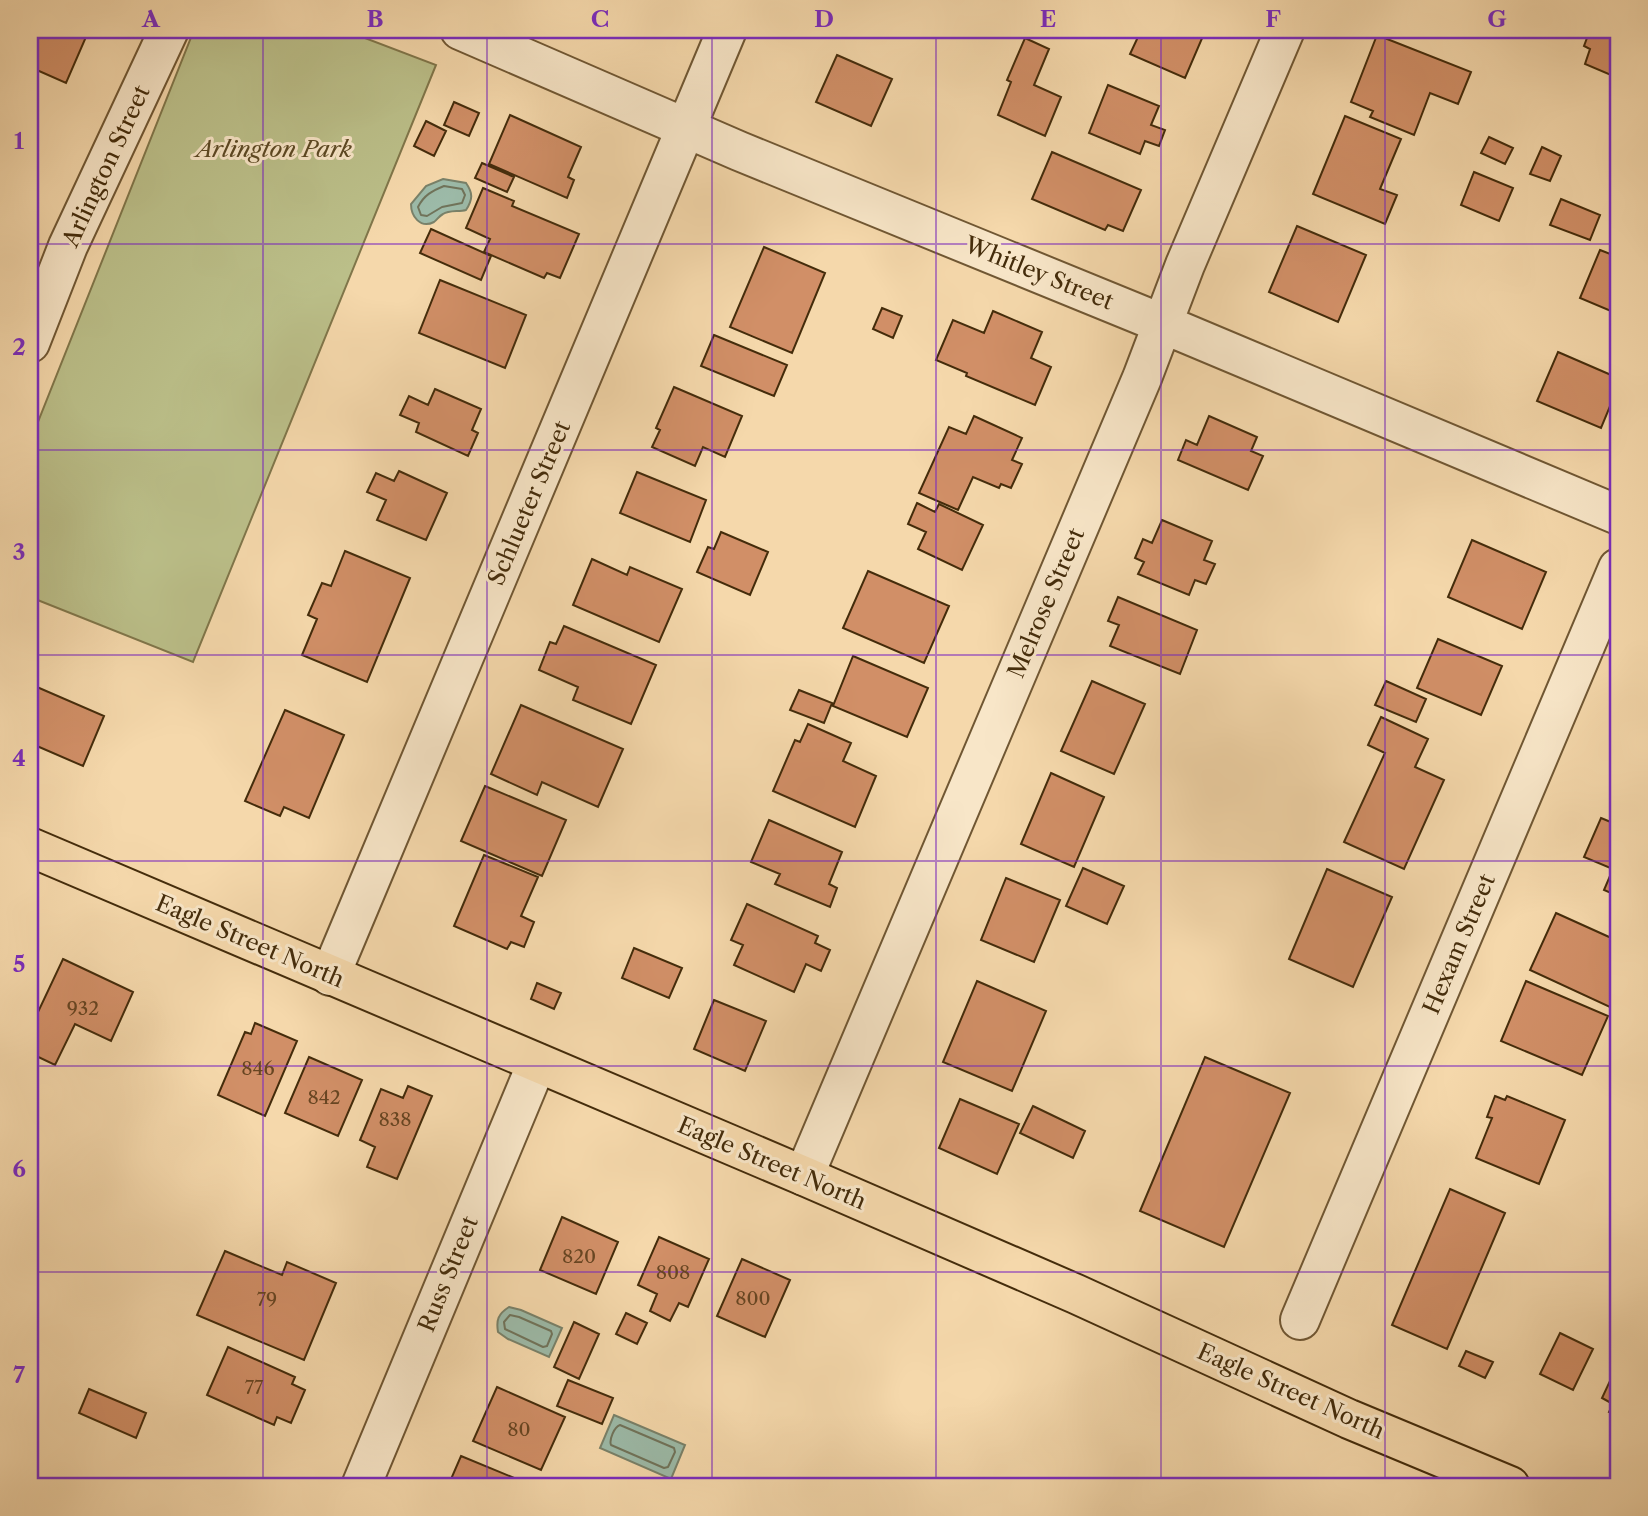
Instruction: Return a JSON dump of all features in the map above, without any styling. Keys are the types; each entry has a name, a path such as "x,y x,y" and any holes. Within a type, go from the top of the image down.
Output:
{"main road":[{"name":"Eagle Street North","path":"30,847 804,1176 1076,1294 1349,1419 1510,1486"}],"street":[{"name":"Arlington Street","path":"30,343 68,246 169,30"},
{"name":"Whitley Street","path":"460,30 686,127 1618,515"},
{"name":"Schlueter Street","path":"330,976 727,30"},
{"name":"Melrose Street","path":"804,1176 1285,30"},
{"name":"Hexam Street","path":"1300,1320 1618,568"},
{"name":"Russ Street","path":"361,1486 537,1063"}],"green space":[{"name":"Arlington Park","path":"194,30 344,30 436,65 193,662 30,597 30,442"}],"water":[{"path":"443,179 466,183 471,199 466,210 445,213 429,224 421,223 415,217 411,204 426,186"},
{"path":"509,1307 562,1328 549,1357 498,1332 499,1318"},
{"path":"614,1415 685,1445 671,1479 600,1448"}],"building":[{"path":"30,30 89,30 66,83 30,67"},
{"path":"1122,30 1188,30 1203,36 1185,78 1130,54 1138,37"},
{"path":"1590,30 1618,30 1618,78 1585,64 1590,49 1584,46"},
{"path":"1377,35 1471,72 1458,104 1430,93 1414,135 1370,117 1373,111 1351,102"},
{"path":"1025,38 1049,49 1034,85 1061,97 1045,136 998,115 1011,82 1007,80"},
{"path":"837,55 892,79 871,126 816,102"},
{"path":"1108,85 1159,106 1151,125 1165,130 1159,146 1145,141 1140,154 1089,133"},
{"path":"454,102 479,113 469,136 444,125"},
{"path":"510,115 581,147 568,177 574,180 567,198 489,164"},
{"path":"1345,116 1401,139 1380,189 1397,195 1385,224 1313,194"},
{"path":"426,121 446,131 434,156 414,146"},
{"path":"1489,137 1513,148 1505,164 1481,153"},
{"path":"1542,147 1561,156 1550,181 1530,174"},
{"path":"1052,152 1141,190 1123,231 1108,225 1105,230 1032,199"},
{"path":"482,163 514,177 507,192 475,178"},
{"path":"1474,172 1513,188 1499,221 1461,205"},
{"path":"483,188 514,201 512,206 579,234 560,278 547,273 544,278 484,252 490,239 466,228"},
{"path":"1561,199 1600,215 1590,240 1550,225"},
{"path":"1297,226 1366,255 1338,322 1269,292"},
{"path":"431,229 491,256 481,280 420,253"},
{"path":"764,247 825,273 792,353 730,327"},
{"path":"1600,250 1618,257 1618,314 1580,298"},
{"path":"440,280 526,315 505,368 419,333"},
{"path":"882,308 902,316 893,338 873,329"},
{"path":"993,311 1042,332 1031,358 1051,367 1035,405 966,376 967,373 936,360 953,320 984,333"},
{"path":"714,335 787,365 774,396 701,366"},
{"path":"1558,352 1618,378 1618,387 1601,428 1537,401"},
{"path":"674,387 742,416 725,457 703,447 695,466 652,447 660,430 656,428"},
{"path":"435,389 481,409 472,430 478,433 468,456 416,432 419,423 400,415 409,396 428,405"},
{"path":"974,416 1022,438 1012,460 1022,464 1011,488 1001,484 999,488 973,477 958,510 919,493 949,427 966,434"},
{"path":"1209,416 1257,437 1251,451 1263,456 1248,490 1178,460 1186,440 1197,445"},
{"path":"399,471 447,493 426,540 377,520 386,500 367,492 376,473 394,481"},
{"path":"637,472 706,500 690,542 620,513"},
{"path":"917,503 935,512 939,504 983,525 962,570 918,549 926,532 908,524"},
{"path":"1162,520 1212,541 1204,560 1215,564 1206,584 1195,580 1189,595 1138,574 1144,562 1135,558 1143,539 1152,543"},
{"path":"721,532 768,552 750,595 697,572 708,547 714,549"},
{"path":"1472,540 1546,572 1522,629 1448,597"},
{"path":"345,551 410,578 367,682 302,655 317,619 308,615 322,583 331,586"},
{"path":"592,559 627,575 630,567 682,589 659,642 573,605"},
{"path":"868,571 949,606 924,663 843,628"},
{"path":"1118,597 1197,630 1180,674 1110,646 1119,625 1108,621"},
{"path":"564,626 656,665 631,724 573,700 578,687 539,670 550,642 556,644"},
{"path":"1438,639 1502,666 1481,715 1417,688"},
{"path":"853,656 928,688 907,737 833,706"},
{"path":"1092,681 1145,704 1114,774 1061,751"},
{"path":"1386,681 1426,699 1416,722 1375,705"},
{"path":"30,684 104,716 83,766 30,743"},
{"path":"799,690 832,703 824,723 790,710"},
{"path":"521,705 623,749 598,807 542,782 537,795 491,774"},
{"path":"285,710 344,735 309,818 284,807 280,816 245,801"},
{"path":"1381,717 1428,739 1415,767 1444,780 1404,869 1344,842 1385,753 1368,745"},
{"path":"808,724 851,743 843,761 876,776 855,827 773,791 795,740 800,742"},
{"path":"1051,773 1104,797 1074,867 1021,844"},
{"path":"485,786 566,820 542,876 461,841"},
{"path":"1601,818 1618,825 1618,896 1604,890 1613,869 1584,857"},
{"path":"769,820 842,852 829,884 837,888 830,907 775,884 780,874 751,862"},
{"path":"484,855 538,877 521,916 534,922 524,947 511,942 507,949 454,926"},
{"path":"1083,868 1124,886 1107,924 1066,906"},
{"path":"1327,869 1392,897 1353,987 1289,959"},
{"path":"1006,878 1060,900 1034,962 981,940"},
{"path":"747,904 818,936 815,943 830,950 821,971 806,964 794,992 734,965 743,945 731,940"},
{"path":"1556,913 1618,941 1618,995 1612,1008 1530,970"},
{"path":"634,948 682,968 669,998 622,978"},
{"path":"63,959 133,992 111,1041 75,1024 55,1065 30,1053 30,1029"},
{"path":"977,981 1046,1011 1012,1091 943,1062"},
{"path":"1526,981 1608,1016 1582,1075 1501,1041"},
{"path":"537,983 561,993 554,1009 531,999"},
{"path":"714,1000 766,1021 745,1071 694,1049"},
{"path":"255,1023 297,1041 265,1116 218,1095 245,1032 251,1034"},
{"path":"309,1057 362,1080 338,1136 285,1113"},
{"path":"1205,1057 1290,1093 1224,1247 1140,1211"},
{"path":"408,1086 432,1096 397,1179 367,1167 375,1147 360,1140 381,1089 403,1098"},
{"path":"1495,1096 1505,1100 1507,1096 1565,1120 1539,1184 1476,1158 1492,1118 1487,1117"},
{"path":"960,1099 1019,1124 997,1174 939,1148"},
{"path":"1033,1106 1085,1131 1073,1158 1020,1133"},
{"path":"1450,1189 1505,1213 1447,1349 1392,1325"},
{"path":"562,1217 618,1242 596,1294 540,1270"},
{"path":"659,1237 709,1259 688,1307 679,1303 670,1321 650,1311 657,1294 638,1285"},
{"path":"225,1251 282,1275 287,1262 336,1283 304,1360 197,1315"},
{"path":"742,1259 790,1280 765,1337 717,1316"},
{"path":"626,1313 647,1323 637,1344 616,1334"},
{"path":"574,1322 599,1334 579,1379 554,1367"},
{"path":"1560,1333 1593,1349 1573,1390 1540,1374"},
{"path":"228,1347 295,1377 292,1384 305,1390 291,1423 277,1417 274,1425 207,1395"},
{"path":"1466,1351 1493,1362 1485,1378 1459,1366"},
{"path":"1616,1368 1618,1416 1609,1412 1613,1404 1602,1398"},
{"path":"568,1380 613,1398 602,1424 557,1406"},
{"path":"497,1387 565,1417 541,1470 473,1441"},
{"path":"89,1389 146,1413 136,1438 79,1413"},
{"path":"461,1456 519,1480 516,1486 448,1486"}]}
